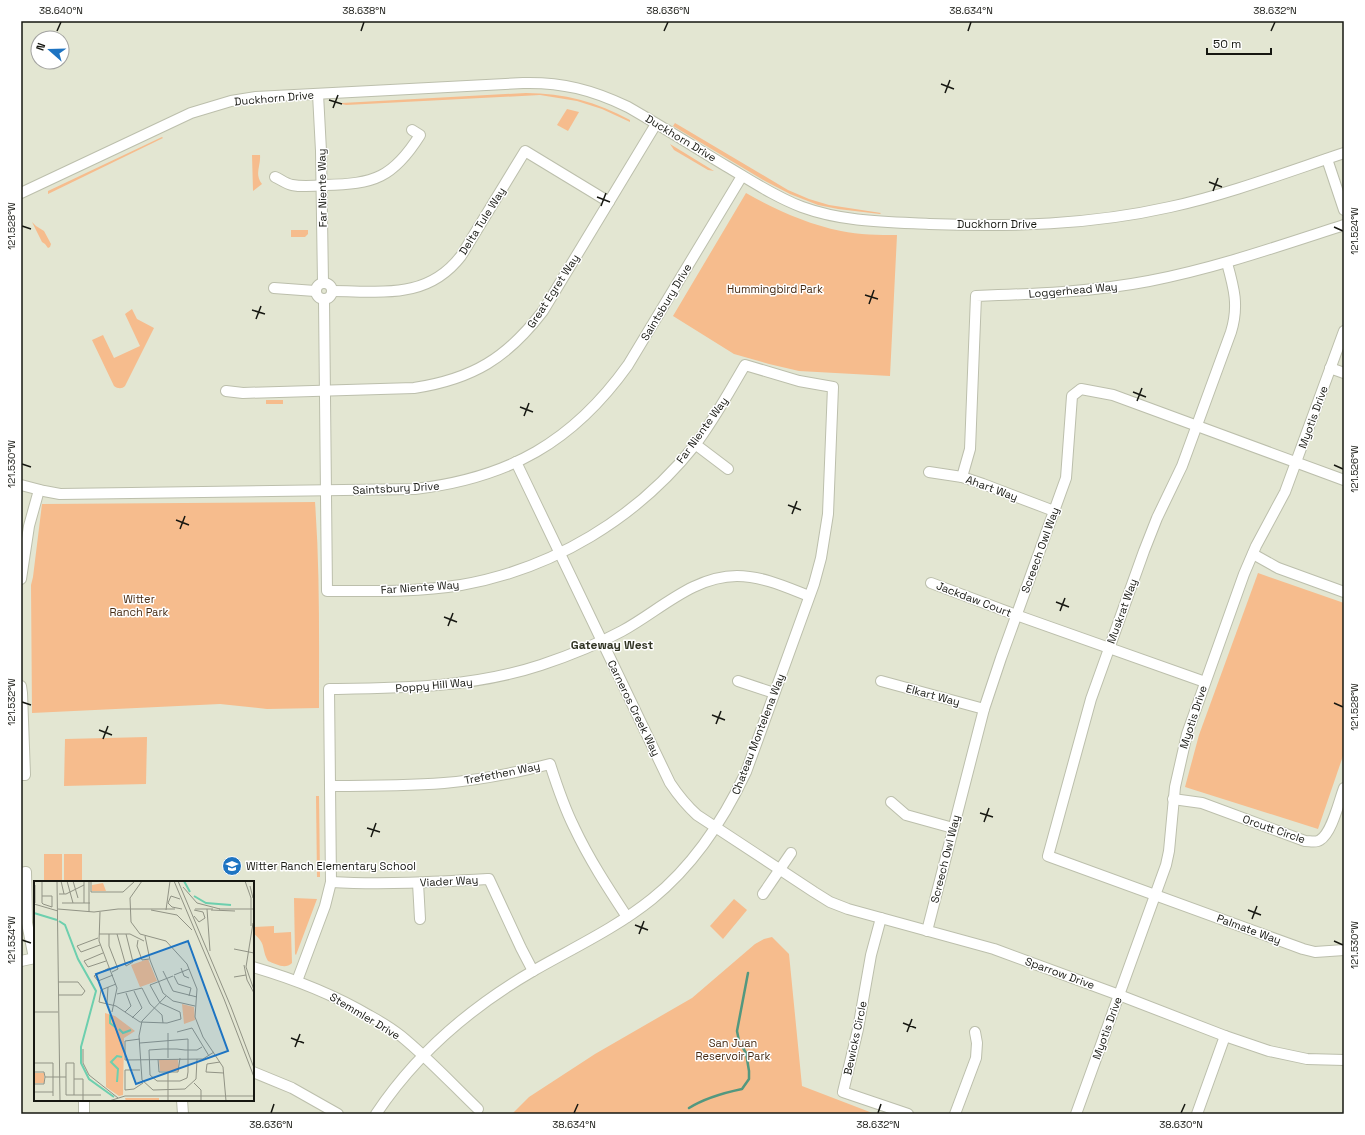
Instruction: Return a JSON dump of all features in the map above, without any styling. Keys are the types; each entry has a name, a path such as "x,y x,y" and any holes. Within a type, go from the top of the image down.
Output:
{"street":[{"name":"Duckhorn Drive","path":"21,193 176,119 207,107 231,101 256,97 523,83 562,84 585,89 607,97 628,107 777,196 800,206 840,217 865,221 982,226 1076,222 1107,218 1170,207 1230,191 1344,153"},
{"name":"Far Niente Way","path":"318,94 322,185 323,283"},
{"name":"Great Egret Way","path":"226,391 243,393 414,388 436,385 461,378 486,365 513,345 527,331 543,311 656,124"},
{"path":"275,177 290,185 359,184 390,171 408,154 420,135 412,130"},
{"name":"Delta Tule Way","path":"332,292 406,290 429,283 449,270 462,256 525,151 609,202"},
{"path":"1327,159 1344,210"},
{"name":"Saintsbury Drive","path":"21,485 60,494 415,489 444,486 472,479 516,462 542,448 562,434 598,402 614,384 628,365 742,176"},
{"name":"Loggerhead Way","path":"962,477 970,449 976,296 1067,292 1116,286 1175,275 1227,263 1344,225"},
{"name":"Muskrat Way","path":"1156,895 1048,856 1091,699 1109,647 1146,544 1182,466 1234,322 1236,298 1227,263"},
{"path":"323,283 329,285 332,292 330,297 324,300 317,297 315,291 318,286 323,283"},
{"path":"274,288 315,291"},
{"name":"Far Niente Way","path":"324,300 327,591 408,590 461,585 512,572 538,563 589,538 632,508 652,491 695,444 746,366 800,381 833,387"},
{"name":"Myotis Drive","path":"1076,1114 1166,865 1169,851 1173,799 1185,741 1205,682 1244,574 1285,492 1344,331"},
{"path":"1330,368 1344,373"},
{"name":"Chateau Montelena Way","path":"376,1114 402,1080 423,1056 453,1027 505,988 627,917 652,899 684,869 702,848 716,828 734,797 746,772 810,596 821,558 828,514 833,387"},
{"name":"Screech Owl Way","path":"927,931 984,709 1016,615 1066,478 1072,396 1081,389 1114,396 1344,480"},
{"path":"695,444 728,470"},
{"name":"Carneros Creek Way","path":"516,462 670,783 677,794 697,815 780,870"},
{"name":"Ahart Way","path":"929,472 962,477 1054,511"},
{"path":"21,579 29,526 38,490"},
{"path":"1253,554 1278,568 1344,592"},
{"name":"Poppy Hill Way","path":"297,980 325,906 331,882 329,689 443,686 476,682 540,666 571,655 621,632 650,615 685,591 713,579 737,576 749,577 764,580 810,596"},
{"name":"Jackdaw Court","path":"931,582 1016,615 1205,682"},
{"path":"738,681 774,693"},
{"name":"Elkart Way","path":"881,681 984,709"},
{"path":"21,686 25,774 21,775"},
{"name":"Trefethen Way","path":"330,786 444,783 514,773 550,764 558,790 574,828 627,917"},
{"name":"Orcutt Circle","path":"1173,799 1202,803 1305,841 1313,842 1319,841 1330,829 1344,788"},
{"path":"891,802 906,815 953,828"},
{"path":"763,894 791,853"},
{"name":"Sparrow Drive","path":"780,870 830,902 848,909 994,949 1119,994 1225,1036 1284,1055 1314,1060 1344,1060"},
{"path":"21,872 26,872 27,923 34,958 21,961"},
{"name":"Viader Way","path":"331,882 356,884 418,883 489,879 520,948 533,971"},
{"path":"418,883 420,919"},
{"name":"Palmate Way","path":"1156,895 1303,949 1315,952 1344,950"},
{"name":"Bewicks Circle","path":"881,918 871,955 858,1029 843,1092 908,1114"},
{"name":"Stemmler Drive","path":"254,967 297,980 325,992 355,1007 385,1025 401,1036 478,1109"},
{"path":"955,1114 976,1058 977,1043 975,1032"},
{"path":"1197,1114 1225,1036"},
{"path":"254,1072 292,1088 338,1114"},
{"path":"84,1101 84,1114"},
{"path":"182,1101 183,1114"}],"green space":[{"path":"540,93 580,100 605,108 630,120 630,122 602,109 577,101 540,95 342,104 342,103"},
{"path":"567,109 579,112 568,131 557,125"},
{"path":"675,123 788,190 809,199 829,205 881,213 838,209 818,205 790,194 765,181 673,126"},
{"path":"162,137 163,138 48,194 48,191"},
{"path":"670,144 714,171 708,170 674,150"},
{"path":"252,155 260,155 258,177 262,184 253,191"},
{"name":"Hummingbird Park","path":"746,193 792,216 828,228 855,233 897,235 890,376 799,371 769,364 734,354 673,316"},
{"path":"32,222 44,231 51,244 50,247 48,248 42,242"},
{"path":"291,230 308,230 308,234 305,237 291,237"},
{"path":"132,309 137,319 154,328 125,386 123,388 118,388 114,386 92,340 103,335 114,358 140,346 125,314"},
{"path":"266,400 283,400 283,404 266,404"},
{"name":"Witter Ranch Park","path":"315,502 319,630 319,708 267,709 220,704 32,713 31,585 42,504"},
{"path":"1258,573 1344,603 1344,753 1318,829 1185,787 1199,735"},
{"path":"147,737 146,784 64,786 65,739"},
{"path":"316,796 319,796 320,877 317,877"},
{"path":"44,854 62,854 62,881 44,881"},
{"path":"64,854 82,854 82,881 64,881"},
{"path":"294,898 317,899 296,955 295,954"},
{"path":"734,899 747,910 723,939 710,926"},
{"path":"274,926 274,933 291,932 292,963 286,966 280,966 268,961 260,940 254,934 254,927"},
{"name":"San Juan Reservoir Park","path":"772,937 789,954 802,1086 875,1114 512,1114 529,1097 595,1054 692,998 755,944"}],"waterway":[{"path":"689,1108 714,1096 742,1089 749,1079 746,1053 739,1041 737,1031 748,973"}],"place":[{"name":"Witter Ranch Elementary School","path":"232,866"}],"district":[{"name":"Gateway West","path":"612,645"}]}
